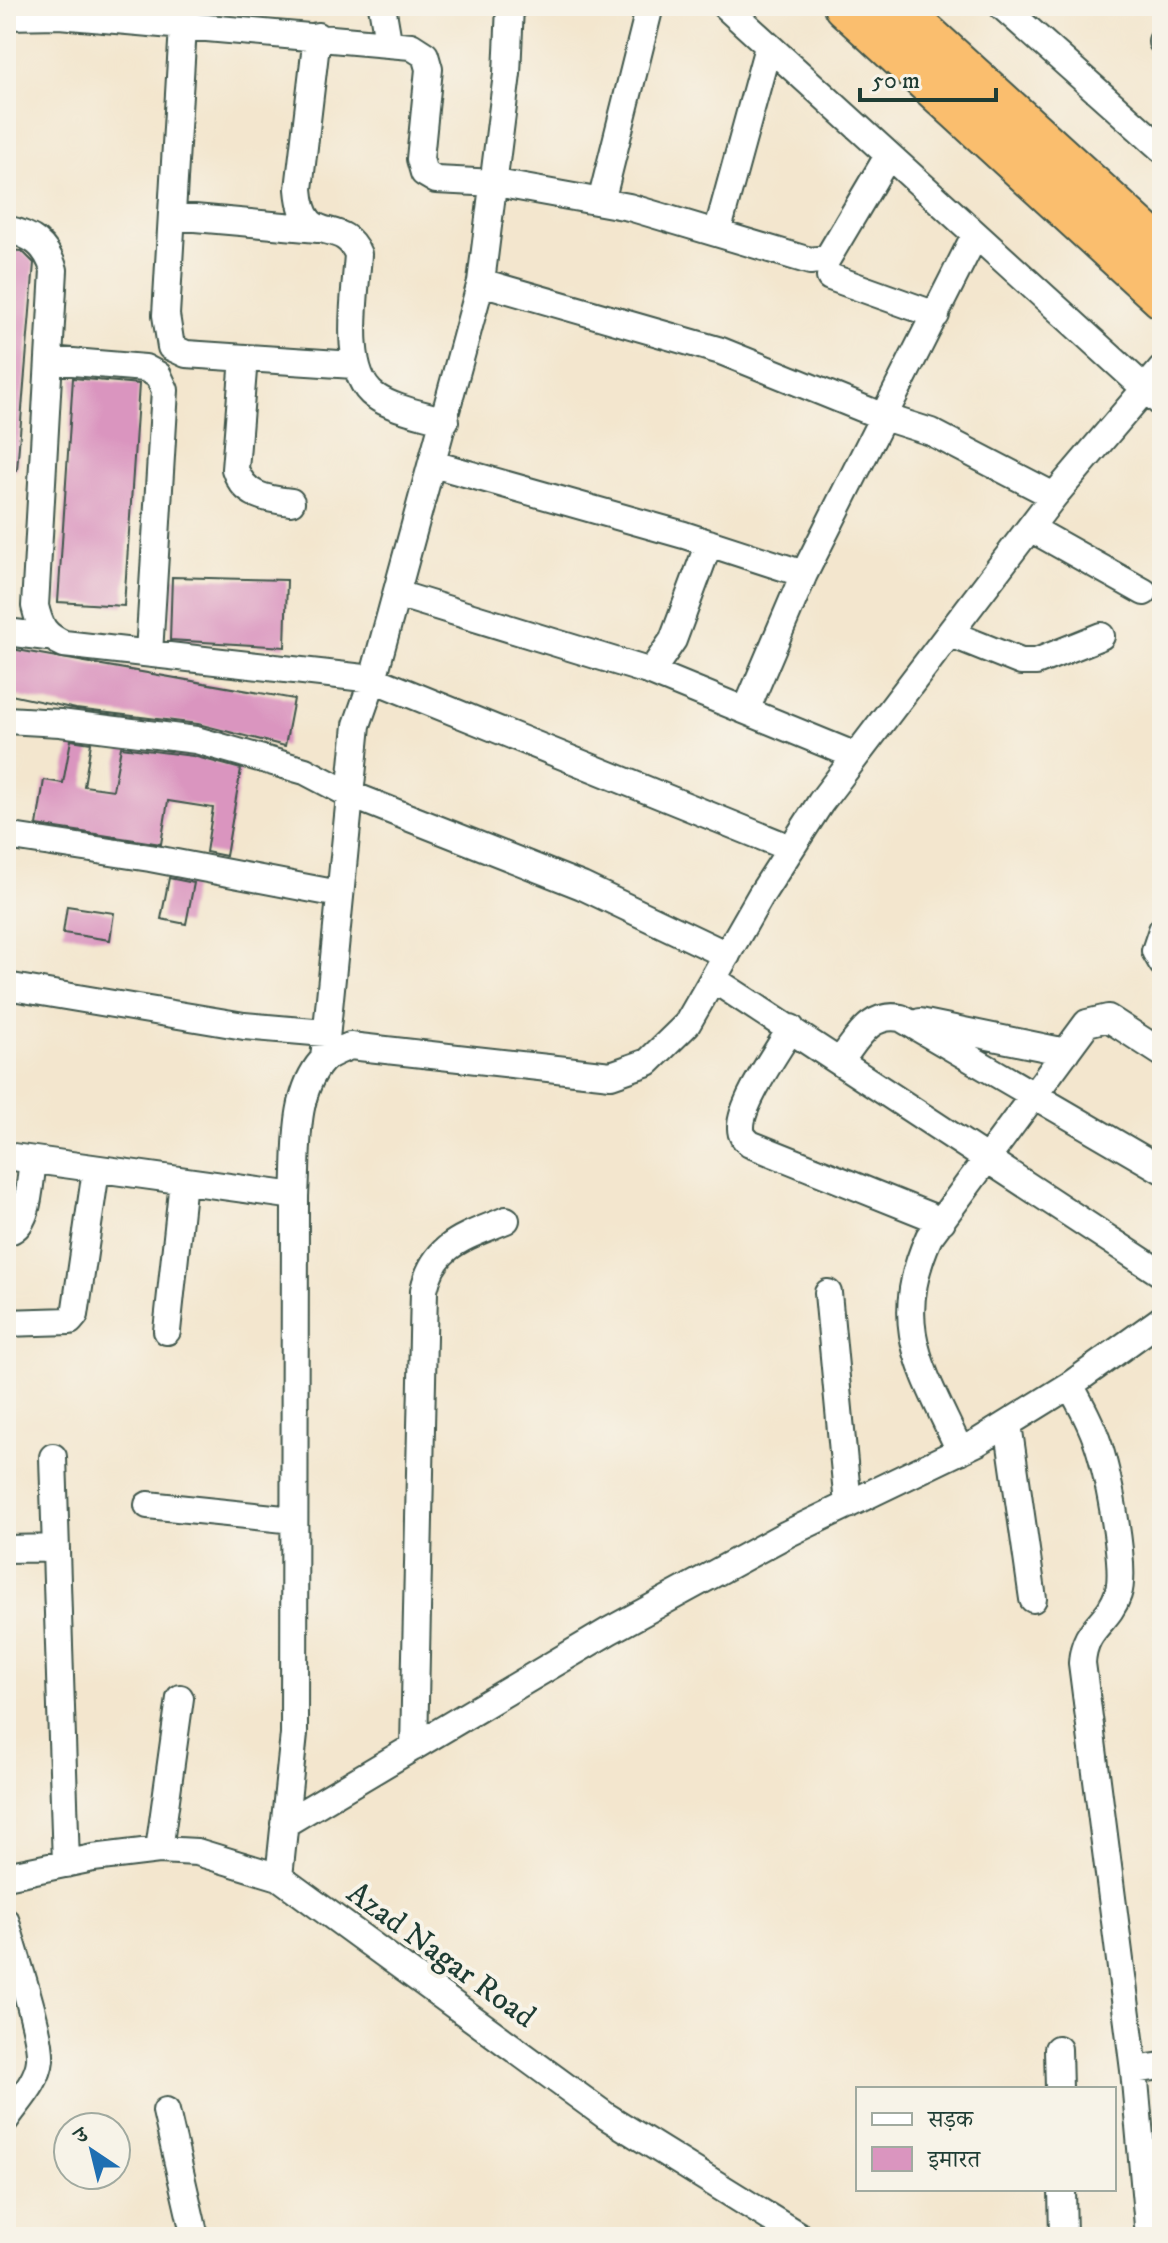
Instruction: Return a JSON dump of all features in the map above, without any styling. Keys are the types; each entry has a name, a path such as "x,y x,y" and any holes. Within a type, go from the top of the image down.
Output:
{"highway":[{"path":"844,6 1162,298"},
{"path":"896,6 1162,249"}],"street":[{"path":"382,6 388,41"},
{"path":"279,1877 294,1734 295,1196 301,1107 324,1046 357,725 397,594 481,282 496,183 510,6"},
{"path":"601,202 650,6"},
{"path":"725,6 1153,397"},
{"path":"1002,6 1162,149"},
{"path":"12,12 388,41 411,46 425,55 429,69 420,159 424,173 436,180 496,183 601,202 717,233 794,258 827,259 888,156"},
{"path":"183,26 166,315 171,347 186,354 354,365"},
{"path":"317,36 299,189 301,208 307,220 318,229"},
{"path":"717,233 768,47"},
{"path":"172,216 318,229 342,235 353,243 358,254 354,365 363,386 377,398 445,421"},
{"path":"6,229 39,242 49,255 54,270 35,606 39,626 47,637"},
{"path":"747,708 804,574 975,235"},
{"path":"830,277 936,315"},
{"path":"481,282 721,351 884,417 931,432 1054,496"},
{"path":"244,358 235,469 239,480 262,498 291,502"},
{"path":"49,360 145,368 158,375 165,390 149,653"},
{"path":"6,986 244,1026 324,1046 350,1046 611,1075 648,1062 687,1024 790,848 856,756 1054,496 1153,397 1162,369"},
{"path":"433,464 709,543 804,574"},
{"path":"1030,528 1144,592"},
{"path":"651,672 673,640 709,543"},
{"path":"397,594 651,672 747,708 856,756"},
{"path":"6,632 47,637 64,644 373,679 790,848"},
{"path":"951,634 1021,662 1036,662 1101,636"},
{"path":"6,720 60,723 196,740 305,771 349,794 582,886 727,955"},
{"path":"6,836 150,858 339,894"},
{"path":"1162,930 1155,951 1162,963"},
{"path":"713,979 841,1060 1162,1274"},
{"path":"841,1060 874,1020 885,1015 1066,1052"},
{"path":"901,1018 1162,1170"},
{"path":"960,1451 914,1351 910,1325 915,1269 929,1237 990,1159 1087,1023 1097,1018 1108,1018 1162,1053"},
{"path":"791,1028 745,1109 740,1125 742,1136 750,1144 942,1221"},
{"path":"6,1156 295,1196"},
{"path":"6,1232 21,1224 33,1161"},
{"path":"6,1323 58,1323 70,1321 75,1315 96,1170"},
{"path":"167,1331 183,1181"},
{"path":"414,1747 424,1290 428,1271 439,1254 453,1243 506,1220"},
{"path":"828,1293 848,1505"},
{"path":"284,1824 609,1631 1008,1424 1070,1385 1162,1319"},
{"path":"1070,1385 1099,1446 1121,1569 1120,1590 1112,1609 1089,1631 1083,1646 1082,1663 1134,2070 1149,2237"},
{"path":"1008,1424 1033,1599"},
{"path":"53,1457 66,1864"},
{"path":"148,1505 294,1520"},
{"path":"6,1549 56,1548"},
{"path":"159,1850 180,1698"},
{"name":"Azad Nagar Road","path":"6,1876 159,1850 197,1852 279,1877 606,2116 801,2237"},
{"path":"6,1922 37,2037 40,2060 33,2082 6,2119"},
{"path":"1058,2049 1059,2087"},
{"path":"1134,2070 1162,2066"},
{"path":"166,2111 195,2237"},
{"path":"1062,2191 1063,2237"}],"building":[{"path":"6,250 22,251 34,263 17,470 6,469"},
{"path":"73,378 139,384 124,606 58,602"},
{"path":"172,577 287,580 285,647 170,640"},
{"path":"6,648 294,699 285,746 198,724 76,709 6,694"},
{"path":"71,740 91,743 84,786 113,790 121,747 193,756 241,769 226,856 206,852 213,808 168,801 161,844 37,825 44,780 63,783"},
{"path":"169,878 194,883 186,924 161,919"},
{"path":"67,906 114,913 110,940 63,933"}]}
